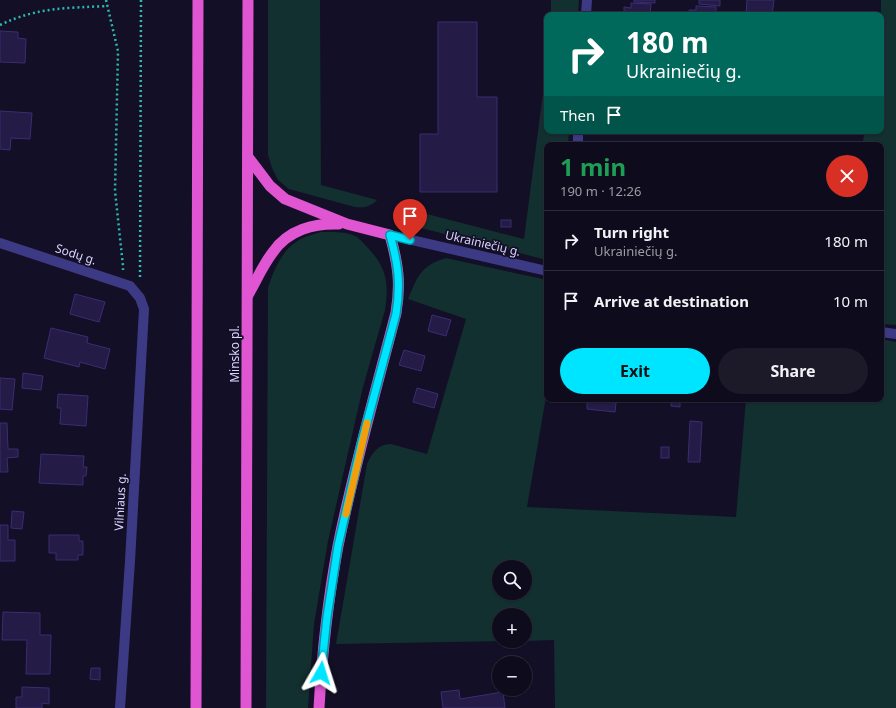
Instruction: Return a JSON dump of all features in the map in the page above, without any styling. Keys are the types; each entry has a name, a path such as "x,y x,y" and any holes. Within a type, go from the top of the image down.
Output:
{"highway":[{"path":"196,708 198,0"},
{"name":"Minsko pl.","path":"246,708 248,0"},
{"path":"248,157 270,186 285,199 347,224 390,235 396,255 399,273 399,293 396,314 362,441 338,546 327,617 319,708"},
{"path":"247,297 273,251 286,238 309,226 329,223 347,224"}],"street":[{"path":"586,12 587,0"},
{"name":"Ukrainiečių g.","path":"390,235 544,270"},
{"name":"Sodų g.","path":"0,243 130,286 140,298"},
{"name":"Vilniaus g.","path":"120,708 144,309 140,298"},
{"path":"884,332 896,334"}],"path":[{"path":"106,0 118,51 115,191 123,266 121,283"},
{"path":"140,298 141,0"},
{"path":"0,25 15,17 44,10 108,6"}],"green space":[{"path":"268,0 320,0 321,185 377,200 369,206 355,207 289,189 278,180 272,168 268,155"},
{"path":"551,0 579,0 578,12 551,12"},
{"path":"881,0 896,0 896,325 884,324 884,142 863,142 864,134 884,134 884,12 881,12"},
{"path":"544,85 544,134 569,134 568,142 544,142 544,259 405,224 398,215 396,206 524,239"},
{"path":"321,232 339,232 357,237 374,255 383,270 385,277 387,292 385,310 363,387 328,541 314,624 308,708 266,708 268,288 276,266 290,247 303,238"},
{"path":"446,258 544,279 545,402 527,507 736,517 746,402 884,402 884,340 896,342 896,708 555,708 554,640 532,641 532,608 492,608 492,641 336,644 367,464 376,450 386,444 427,454 466,319 408,299 414,284 425,268"}],"building":[{"path":"634,0 655,0 655,3 634,2"},
{"path":"699,0 720,0 720,6 699,4"},
{"path":"747,0 774,0 772,12 746,12"},
{"path":"631,3 651,4 650,12 624,12 624,7 631,8"},
{"path":"696,6 716,7 716,12 689,12 689,10 696,10"},
{"path":"438,22 477,22 477,97 497,97 497,192 420,192 420,134 438,134"},
{"path":"0,31 18,32 18,38 26,39 25,63 0,62"},
{"path":"0,111 32,113 30,139 11,138 10,150 0,149"},
{"path":"501,220 511,220 511,227 501,227"},
{"path":"75,294 105,302 99,322 70,314"},
{"path":"432,315 451,320 446,336 428,331"},
{"path":"51,328 88,337 87,343 110,349 105,369 80,362 79,367 44,358"},
{"path":"404,350 425,356 421,371 399,365"},
{"path":"23,373 43,376 41,390 22,388"},
{"path":"0,378 15,379 12,410 0,409"},
{"path":"417,388 438,394 434,408 413,402"},
{"path":"58,394 88,396 86,426 60,424 61,408 57,408"},
{"path":"587,402 616,403 615,412 587,409"},
{"path":"671,402 680,402 680,407 671,406"},
{"path":"690,421 702,422 700,462 688,462"},
{"path":"0,423 7,423 8,449 18,449 18,457 7,458 8,472 0,472"},
{"path":"661,447 669,447 669,458 661,458"},
{"path":"41,454 84,456 83,467 87,467 86,476 83,476 83,485 39,483"},
{"path":"12,511 24,512 22,529 11,528"},
{"path":"0,525 8,525 8,540 15,540 15,561 0,561"},
{"path":"49,535 79,535 79,541 83,541 83,555 78,555 78,560 56,560 56,553 49,553"},
{"path":"3,612 40,613 40,635 51,635 50,674 26,674 27,640 2,640"},
{"path":"91,668 100,668 100,680 90,679"},
{"path":"22,687 49,688 49,704 42,703 42,708 16,708 16,697 22,697"},
{"path":"459,690 460,699 492,694 492,696 504,696 505,708 443,708 441,692"}],"slow traffic":[{"path":"346,514 367,423"}],"route":[{"path":"321,673 327,617 338,546 362,441 396,314 399,293 399,273 396,255 390,235 410,240"}]}
